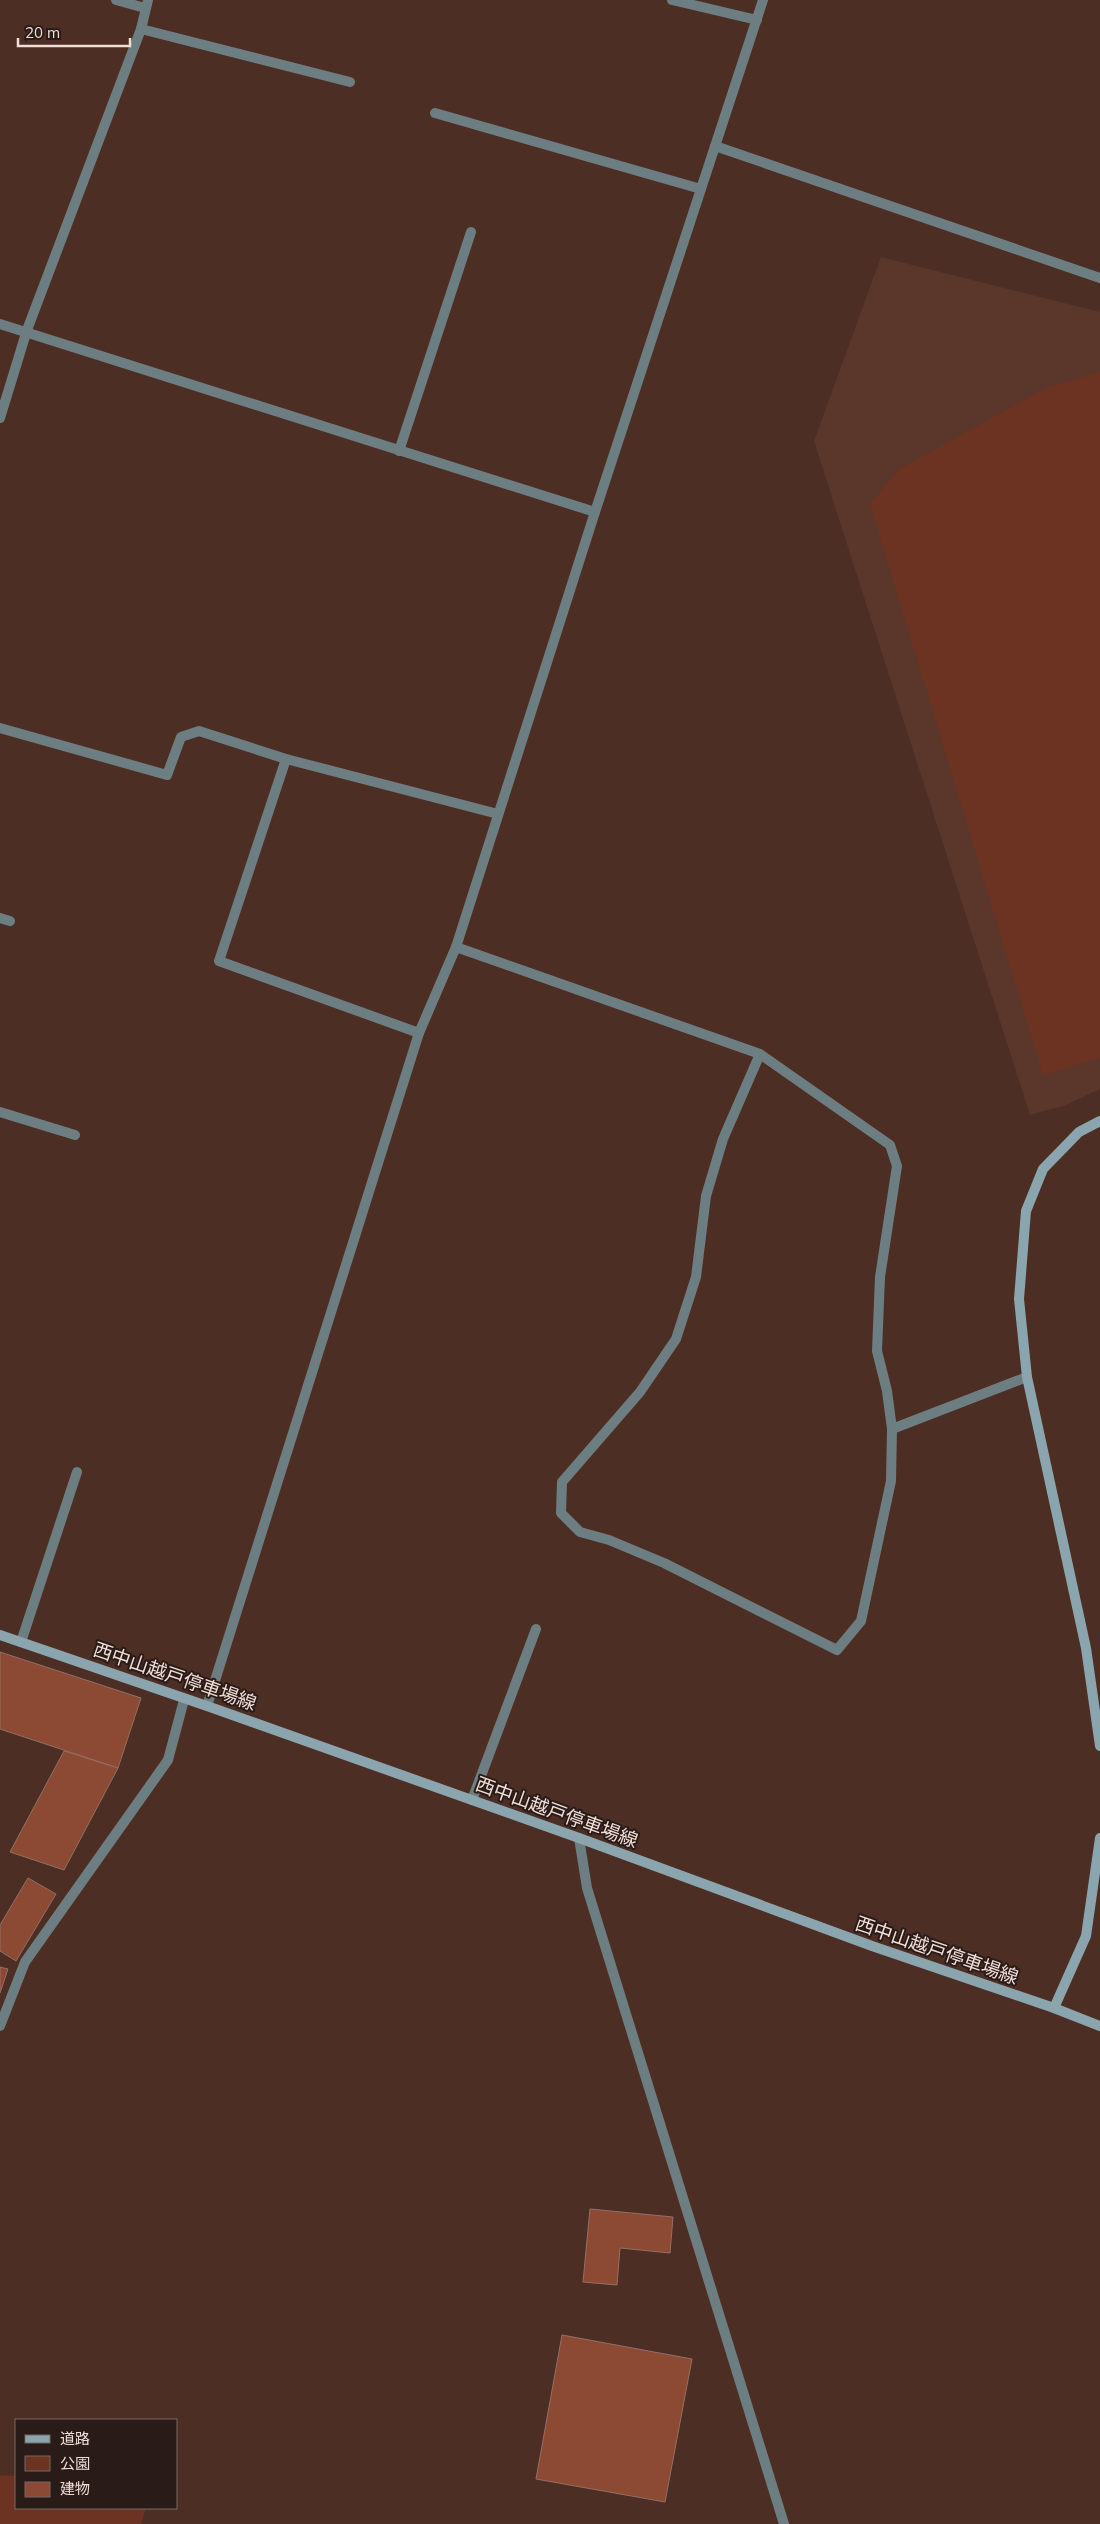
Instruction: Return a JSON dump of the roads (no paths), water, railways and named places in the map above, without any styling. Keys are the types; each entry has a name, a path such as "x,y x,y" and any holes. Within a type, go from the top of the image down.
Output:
{"main road":[{"path":"1100,1121 1079,1132 1043,1169 1026,1212 1019,1298 1027,1378 1086,1648 1100,1746"},
{"name":"西中山越戸停車場線","path":"0,1635 94,1665 184,1700 207,1706 580,1838 872,1946 1054,2008 1100,2026"},
{"path":"1054,2008 1086,1936 1100,1838"}],"street":[{"path":"0,418 27,330 141,28 147,4 116,0"},
{"path":"672,0 757,20"},
{"path":"207,1706 419,1033 456,946 595,512 763,0"},
{"path":"141,28 350,82"},
{"path":"435,113 701,189"},
{"path":"715,146 1100,278"},
{"path":"399,451 471,232"},
{"path":"0,324 27,330 399,451 595,512"},
{"path":"0,728 167,775 180,737 199,732 286,759 498,814"},
{"path":"286,759 219,961 419,1033"},
{"path":"456,946 760,1054 890,1144 897,1166 880,1277 877,1351 887,1390 892,1429 891,1481 861,1621 837,1650 664,1563 609,1540 580,1532 561,1513 562,1482 640,1392 676,1339 696,1277 706,1196 723,1139 760,1054"},
{"path":"0,1112 75,1135"},
{"path":"892,1429 1027,1378"},
{"path":"21,1642 77,1472"},
{"path":"472,1800 536,1629"},
{"path":"0,2026 25,1962 168,1760 184,1700"},
{"path":"580,1838 587,1888 784,2524"}]}
